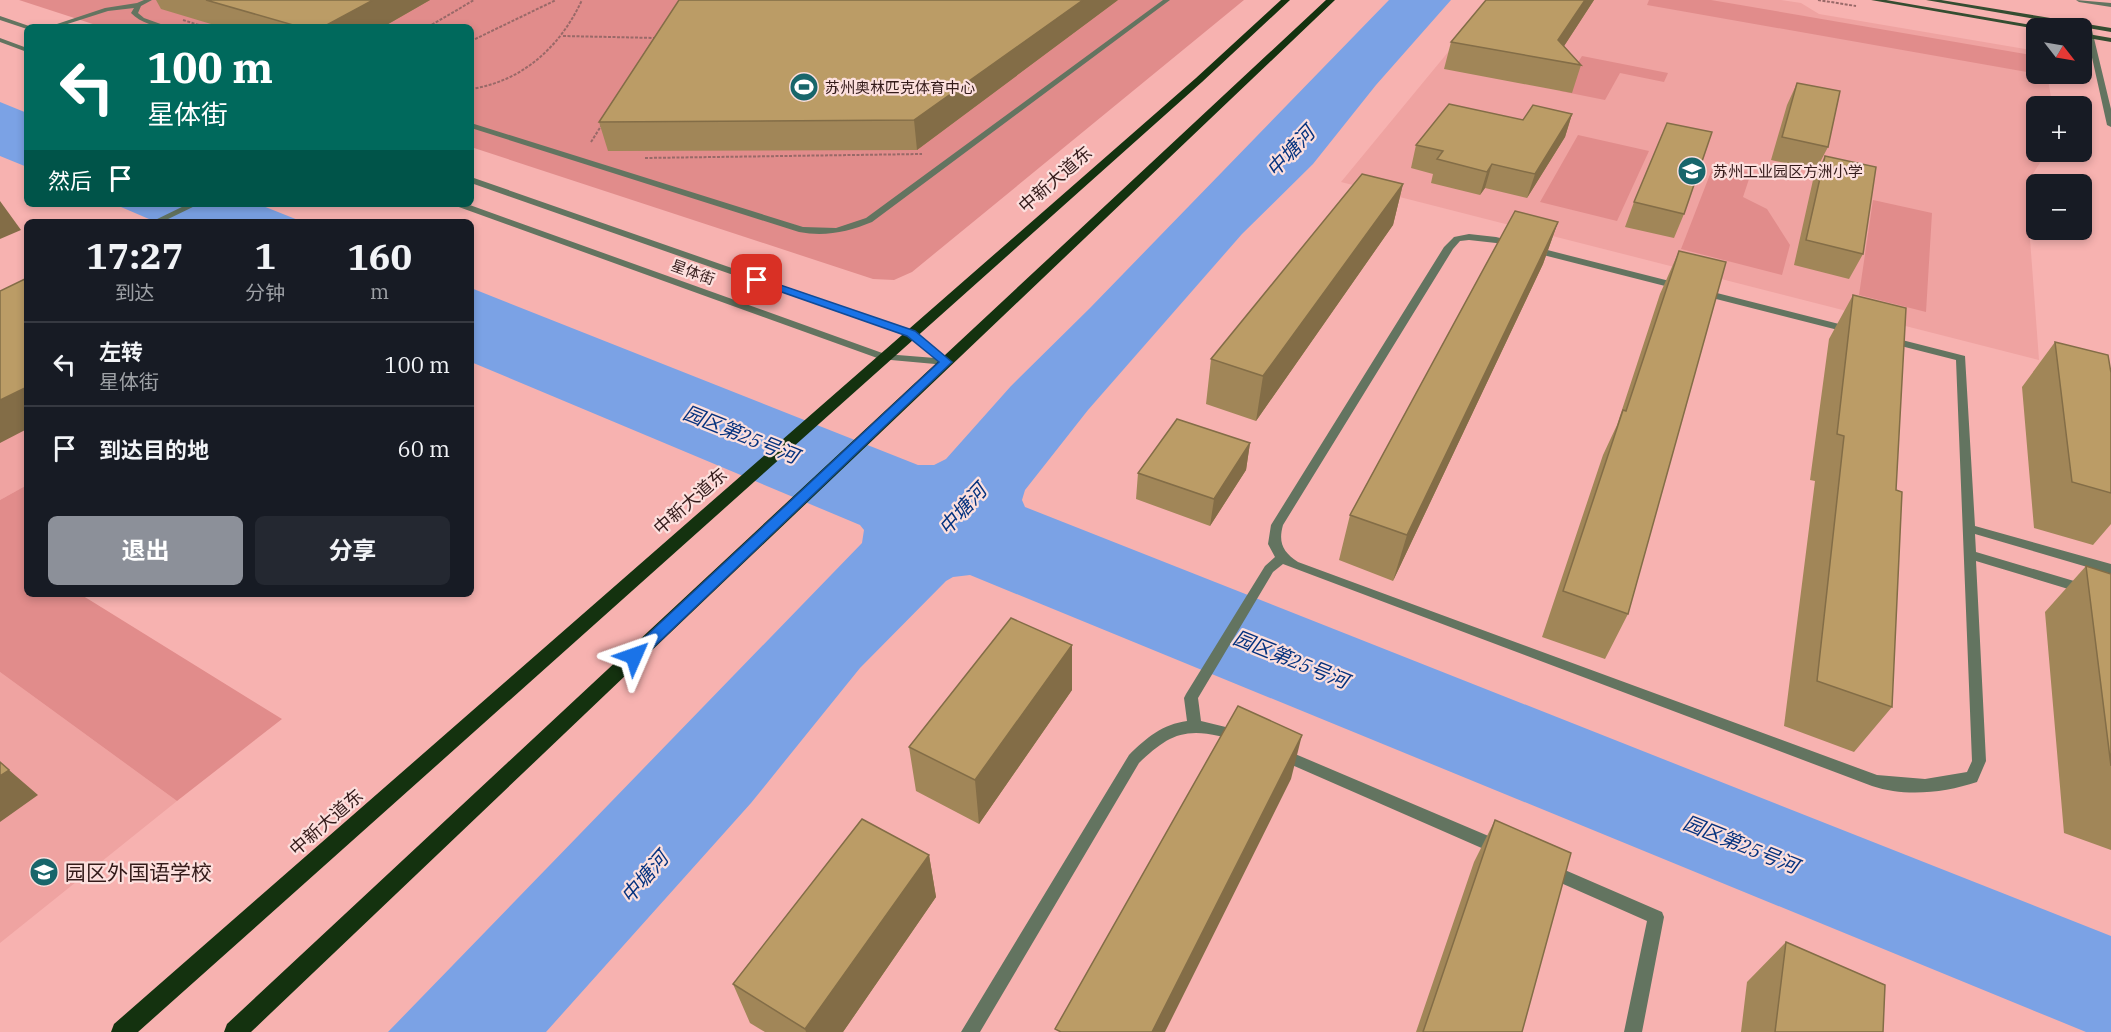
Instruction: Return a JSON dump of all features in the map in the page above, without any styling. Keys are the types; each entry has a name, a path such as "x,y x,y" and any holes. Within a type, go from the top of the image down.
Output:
{"main road":[{"name":"中新大道东","path":"122,1032 1286,0"},
{"path":"235,1032 1331,0"},
{"path":"1874,0 2026,25"},
{"path":"1929,0 2039,18"},
{"path":"2092,27 2111,30"},
{"path":"2092,36 2111,40"}],"street":[{"path":"60,24 107,9 139,5 149,0"},
{"path":"474,126 802,230 828,233 842,231 869,220 1167,0"},
{"path":"2079,0 2111,5"},
{"path":"139,5 134,13 142,19 157,24"},
{"path":"0,18 24,26"},
{"path":"0,40 24,49"},
{"path":"2092,57 2111,125"},
{"name":"星体街","path":"474,181 911,334 946,362"},
{"path":"162,219 188,207"},
{"name":"星体街","path":"467,207 884,357 946,362"},
{"path":"1469,237 1496,240 1961,358 1970,555 1979,761 1972,777 1954,783 1899,786 1849,771 1293,565 1282,559 1274,549 1273,537 1277,525 1449,247 1457,239 1469,237"},
{"path":"1968,528 2111,569"},
{"path":"1970,555 2111,597"},
{"path":"1195,725 1191,698 1269,569 1282,559"},
{"path":"970,1032 1134,759 1151,740 1170,730 1195,725 1215,728 1248,740"},
{"path":"1269,749 1516,856"},
{"path":"1538,865 1656,917 1633,1032"}],"path":[{"path":"433,24 474,0"},
{"path":"474,40 556,0"},
{"path":"474,89 496,85 509,79 557,43 575,17 582,0"},
{"path":"562,36 659,38 653,48"},
{"path":"587,148 607,118"},
{"path":"637,158 924,154"}],"shaded area":[{"name":"苏州奥林匹克体育中心","path":"19,0 1244,0 912,272 894,280 873,279 474,148 474,24 93,24"},
{"name":"苏州工业园区方洲小学","path":"1491,0 1781,0 1801,3 1819,14 2026,49 2026,84 2049,84 2051,96 2026,96 2026,162 2040,162 2033,174 2026,174 2026,240 2030,240 2039,360 1341,182"},
{"path":"1649,0 1711,0 2026,54 2026,72 1647,5"},
{"path":"1582,56 1668,73 1664,82 1620,73 1605,100 1560,91"},
{"path":"1578,135 1649,151 1617,221 1540,202"},
{"path":"1714,164 1751,173 1743,197 1767,209 1790,245 1782,275 1681,249"},
{"path":"1873,200 1932,213 1926,312 1859,295"},
{"path":"24,304 24,487 0,500 0,316"},
{"path":"24,487 24,597 85,597 282,719 177,801 0,672 0,500"},
{"name":"园区外国语学校","path":"0,672 177,801 0,943"}],"water":[{"path":"1389,0 1451,0 1376,85 1313,164 1242,234 1088,410 1025,490 1022,500 1025,507 2111,936 2111,1032 2086,1032 970,575 953,577 946,581 860,668 751,803 546,1032 388,1032 862,543 864,530 860,525 474,363 474,289 918,465 934,465 946,459 1011,386 1090,308"},
{"path":"0,102 24,112 24,166 0,156"},
{"path":"121,207 266,207 296,219 149,219"}],"building":[{"path":"206,0 373,0 329,24 290,24"},
{"path":"679,0 1083,0 914,120 599,122"},
{"path":"1486,0 1585,0 1558,40 1581,65 1451,42"},
{"path":"1797,83 1840,91 1828,147 1782,137"},
{"path":"1449,104 1523,120 1533,105 1572,114 1535,174 1492,164 1487,172 1437,159 1443,151 1416,145"},
{"path":"1667,123 1712,132 1684,214 1634,202"},
{"path":"1825,156 1876,167 1863,254 1806,240"},
{"path":"1362,174 1403,184 1263,376 1211,359"},
{"path":"1515,211 1558,222 1407,535 1350,515"},
{"path":"1679,251 1726,262 1628,614 1563,591"},
{"path":"24,279 24,388 0,400 0,291"},
{"path":"1853,295 1906,308 1896,490 1902,492 1892,707 1817,681 1844,436 1837,434"},
{"path":"2055,342 2108,355 2111,373 2111,493 2072,482"},
{"path":"1177,419 1250,443 1214,499 1138,473"},
{"path":"2086,566 2111,574 2111,766"},
{"path":"1011,618 1072,645 975,780 909,747"},
{"path":"1238,706 1302,735 1152,1032 1061,1032 1055,1029"},
{"path":"0,762 9,770 0,776"},
{"path":"862,819 929,855 805,1029 733,984"},
{"path":"1495,820 1571,853 1522,1032 1423,1032"},
{"path":"1786,942 1885,985 1883,1032 1775,1032"}],"place":[{"name":"苏州奥林匹克体育中心","path":"804,87"},
{"name":"苏州工业园区方洲小学","path":"1692,171"},
{"name":"园区外国语学校","path":"44,872"}],"route":[{"path":"634,656 946,362 911,334 757,280"}],"water label":[{"name":"中塘河","path":"1290,151"},
{"name":"园区第25号河","path":"741,434"},
{"name":"中塘河","path":"962,509"},
{"name":"园区第25号河","path":"1291,659"},
{"name":"园区第25号河","path":"1741,844"},
{"name":"中塘河","path":"644,877"}]}
